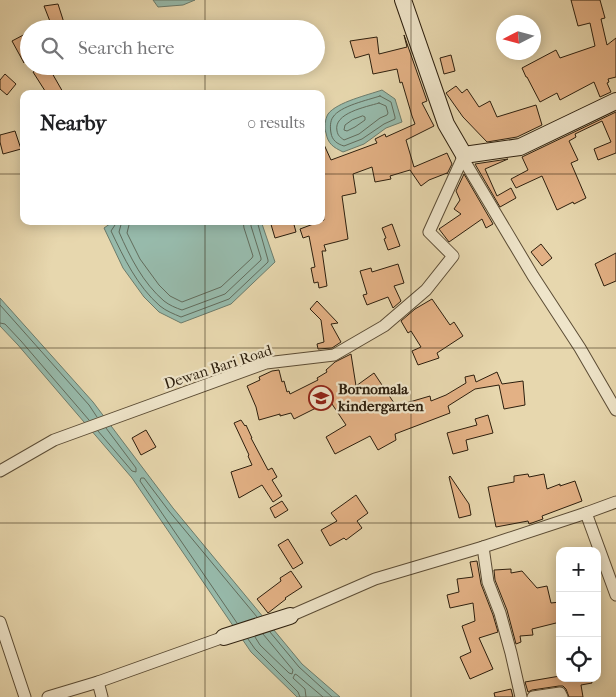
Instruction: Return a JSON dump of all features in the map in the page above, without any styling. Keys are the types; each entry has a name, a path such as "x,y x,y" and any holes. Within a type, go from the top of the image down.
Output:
{"main road":[{"path":"402,0 446,124 463,156 520,147 616,101"},
{"path":"224,636 290,616"}],"street":[{"name":"Dewan Bari Road","path":"0,471 54,440 266,363 334,355 384,326 426,290 453,256 429,232 463,156"},
{"path":"463,156 533,276 580,348 616,410"},
{"path":"290,616 374,579 483,547 616,502"},
{"path":"586,513 616,595"},
{"path":"483,547 488,582 502,621 521,697"},
{"path":"0,622 25,697"},
{"path":"48,697 98,682 224,636"},
{"path":"98,682 102,697"},
{"path":"533,697 560,693 562,697"}],"water":[{"path":"153,0 195,0 183,5 158,7"},
{"path":"382,90 395,99 402,122 386,128 364,144 343,152 332,145 328,140 325,129 328,114 345,102"},
{"path":"108,225 262,225 275,262 231,304 181,323 159,312 144,297 123,268 104,228"},
{"path":"0,298 93,402 173,508 302,664 340,697 297,697 251,652 132,478 0,326"}],"building":[{"path":"571,0 600,0 605,18 601,19 607,45 616,38 616,77 608,79 609,82 607,83 611,92 600,97 594,82 560,100 557,93 540,102 522,68 537,60 541,60 541,58 556,50 560,58 595,46 590,23 578,26"},
{"path":"58,4 63,20 49,20 44,6"},
{"path":"404,35 427,101 422,103 434,126 406,140 414,167 447,153 452,164 447,174 429,180 421,186 410,170 390,176 391,179 375,182 372,167 353,174 356,193 342,196 348,239 324,245 326,251 322,251 327,286 319,288 318,282 314,283 311,268 315,267 309,236 303,238 300,229 311,225 325,225 325,147 331,160 377,143 375,139 385,134 386,137 415,124 402,82 400,83 397,69 373,74 369,54 355,58 350,41 377,37 379,54 407,47"},
{"path":"20,37 20,56 12,41"},
{"path":"451,55 455,71 444,74 440,58"},
{"path":"5,74 16,84 7,95 0,89 0,80"},
{"path":"35,75 53,75 62,90 44,90"},
{"path":"456,86 462,93 467,89 479,107 490,101 497,117 536,105 542,125 517,137 487,142 463,117 446,93"},
{"path":"616,112 616,153 598,160 594,149 611,142 602,121 575,134 576,137 569,141 578,160 571,163 586,198 557,210 542,176 516,188 511,179 528,170 522,157"},
{"path":"15,131 20,149 3,154 0,135"},
{"path":"508,159 485,169 497,196 511,188 516,198 500,207 475,164"},
{"path":"464,174 493,224 486,228 482,219 449,242 439,229 461,214 454,209 460,200 456,191"},
{"path":"392,224 400,246 388,250 382,228"},
{"path":"271,225 294,225 296,232 275,238"},
{"path":"541,244 552,258 542,266 531,252"},
{"path":"616,253 616,281 604,286 595,264"},
{"path":"398,264 404,283 394,286 401,301 393,308 388,297 367,305 363,295 367,294 360,271 371,268 372,272"},
{"path":"432,299 450,325 454,322 463,336 437,353 439,358 418,365 412,351 421,347 411,331 408,333 401,321 415,309"},
{"path":"317,301 338,323 331,324 341,342 332,348 318,349 317,344 324,342 321,320 310,309"},
{"path":"351,354 356,386 374,373 396,406 430,396 431,401 446,395 466,383 465,377 474,375 476,382 497,372 502,384 523,381 525,405 504,409 499,385 475,389 448,406 450,413 395,434 396,440 378,450 370,436 335,454 326,437 346,425 330,401 294,419 291,413 259,420 247,386 260,380 259,377 279,370 282,382 284,381 287,392 289,391 290,394 318,380 317,378 327,372 326,370 335,362"},
{"path":"488,415 493,433 466,440 468,450 453,454 447,433 477,425 475,419"},
{"path":"241,420 246,425 268,470 272,468 277,477 272,480 282,496 273,502 262,485 239,498 231,472 252,465 234,423"},
{"path":"146,430 156,447 141,455 132,438"},
{"path":"528,474 529,477 544,474 547,489 575,481 582,501 542,516 543,519 529,524 528,521 496,527 488,487 514,482 514,476"},
{"path":"450,476 469,504 471,515 459,518"},
{"path":"356,495 368,513 357,521 362,528 346,540 344,538 330,546 321,530 337,521 331,513"},
{"path":"282,501 288,510 275,518 270,508"},
{"path":"288,539 303,563 293,569 278,545"},
{"path":"477,561 481,584 498,632 479,638 493,669 470,679 460,657 471,652 462,626 475,621 473,603 450,608 447,595 459,592 457,579 473,577 470,562"},
{"path":"511,569 511,573 522,571 537,588 547,586 551,603 556,602 556,623 532,629 533,635 520,636 521,642 516,644 507,610 495,580 494,570"},
{"path":"291,571 302,587 285,598 268,613 257,599 281,581 280,578"},
{"path":"556,677 556,682 592,683 581,685 583,697 569,697 563,686 528,692 525,682"},
{"path":"511,689 513,697 495,697 494,693"}],"place":[{"name":"Bornomala kindergarten","path":"321,398"}]}
